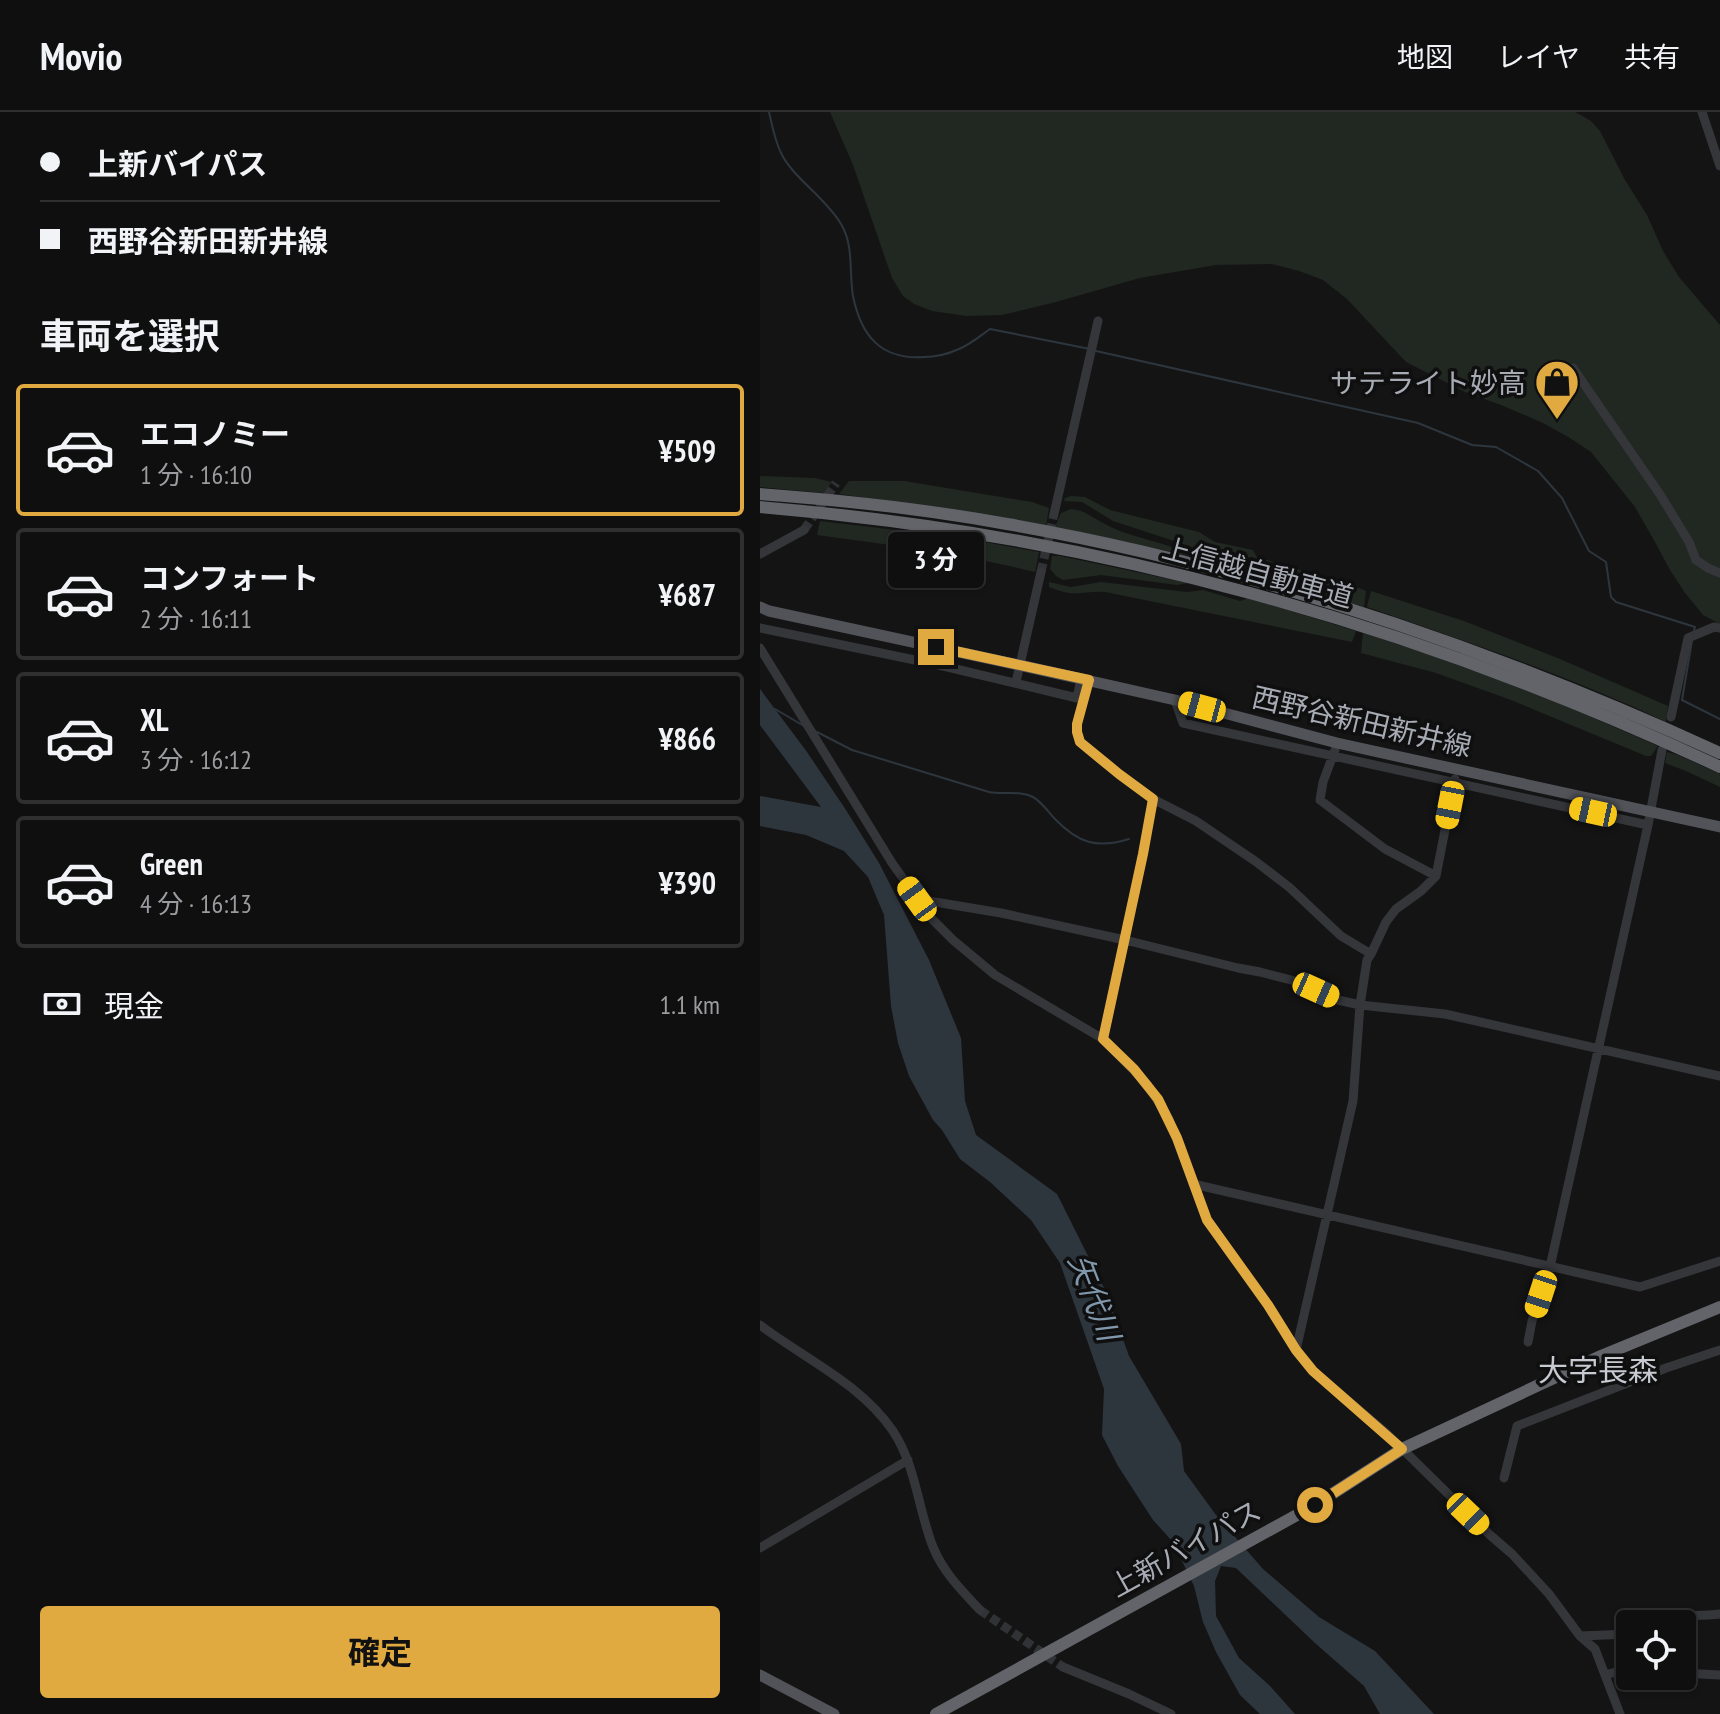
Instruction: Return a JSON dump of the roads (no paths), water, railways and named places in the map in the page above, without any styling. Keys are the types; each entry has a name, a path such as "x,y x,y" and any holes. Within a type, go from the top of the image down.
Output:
{"highway":[{"name":"上信越自動車道","path":"760,494 900,508 1006,523 1162,557 1249,580 1369,615 1513,665 1597,698 1720,753"},
{"name":"上信越自動車道","path":"760,507 872,518 1004,537 1133,563 1259,594 1415,642 1506,675 1720,767"},
{"name":"上新バイパス","path":"936,1714 1315,1505 1402,1449 1601,1356 1720,1307"}],"main road":[{"name":"西野谷新田新井線","path":"760,607 1175,700 1337,743 1720,827"},
{"path":"760,1675 834,1714"}],"street":[{"path":"1702,112 1720,166"},
{"path":"1054,514 1098,321"},
{"path":"1573,368 1661,496 1689,542 1696,560 1720,573"},
{"path":"760,554 804,530"},
{"path":"1016,682 1041,572"},
{"path":"1671,717 1688,638 1714,627 1720,628"},
{"path":"760,628 1016,682 1077,698 1085,680"},
{"path":"760,648 892,863 932,919 995,975 1103,1039 1134,1069 1158,1099 1173,1128 1207,1220 1296,1350 1313,1371 1402,1449 1512,1554 1549,1594 1580,1636 1595,1649 1620,1714"},
{"path":"1085,680 1077,724 1080,742 1153,799 1196,821 1255,861 1289,887 1341,936 1371,954"},
{"path":"1175,700 1183,723 1648,825"},
{"path":"1337,743 1320,800 1385,849 1436,876"},
{"path":"1528,1342 1550,1267 1662,750"},
{"path":"1296,1350 1353,1101 1360,1005 1367,960 1396,909 1436,876 1457,768"},
{"path":"1103,1039 1153,799"},
{"path":"917,899 1001,913 1125,940 1295,981 1338,1000 1360,1005 1445,1014 1720,1076"},
{"path":"1193,1184 1640,1287 1720,1261"},
{"path":"760,1325 819,1363 855,1391 888,1425 908,1460 933,1547 959,1588 980,1610"},
{"path":"1504,1478 1517,1426 1720,1350"},
{"path":"760,1548 908,1460"},
{"path":"1696,1616 1720,1614"},
{"path":"1580,1636 1616,1635"},
{"path":"1063,1667 1171,1714"},
{"path":"1605,1675 1616,1672"},
{"path":"1696,1674 1720,1675"}],"water":[{"name":"矢代川","path":"760,689 846,810 879,863 929,960 961,1038 965,1101 976,1135 1057,1194 1107,1294 1129,1356 1181,1444 1184,1471 1216,1515 1263,1569 1319,1617 1375,1651 1434,1714 1380,1714 1364,1686 1236,1568 1221,1566 1215,1581 1216,1616 1239,1658 1295,1714 1260,1714 1240,1695 1216,1652 1203,1622 1194,1586 1173,1542 1153,1520 1102,1435 1104,1389 1060,1263 1031,1220 960,1159 933,1120 909,1076 898,1043 891,1006 884,915 868,877 844,851 806,835 760,826 760,796 821,807 760,725"}],"waterway":[{"path":"769,112 777,143 786,162 827,205 845,232 853,296 861,323 875,343 885,350 909,357 937,356 963,347 990,329 1090,349"},
{"path":"1096,351 1418,423 1472,445 1496,447 1538,471 1562,498 1589,551 1606,562 1611,597 1616,602 1695,627 1694,630"},
{"path":"1692,641 1682,700 1720,719"},
{"path":"775,709 804,726"},
{"path":"817,732 852,750 989,792 1033,797 1080,839 1098,843 1129,839"}],"tunnel":[{"path":"804,530 836,483"},
{"path":"1041,572 1054,514"},
{"path":"980,1610 1063,1667"}],"place":[{"name":"サテライト妙高","path":"1557,421"}],"district":[{"name":"大字長森","path":"1598,1369"}]}
